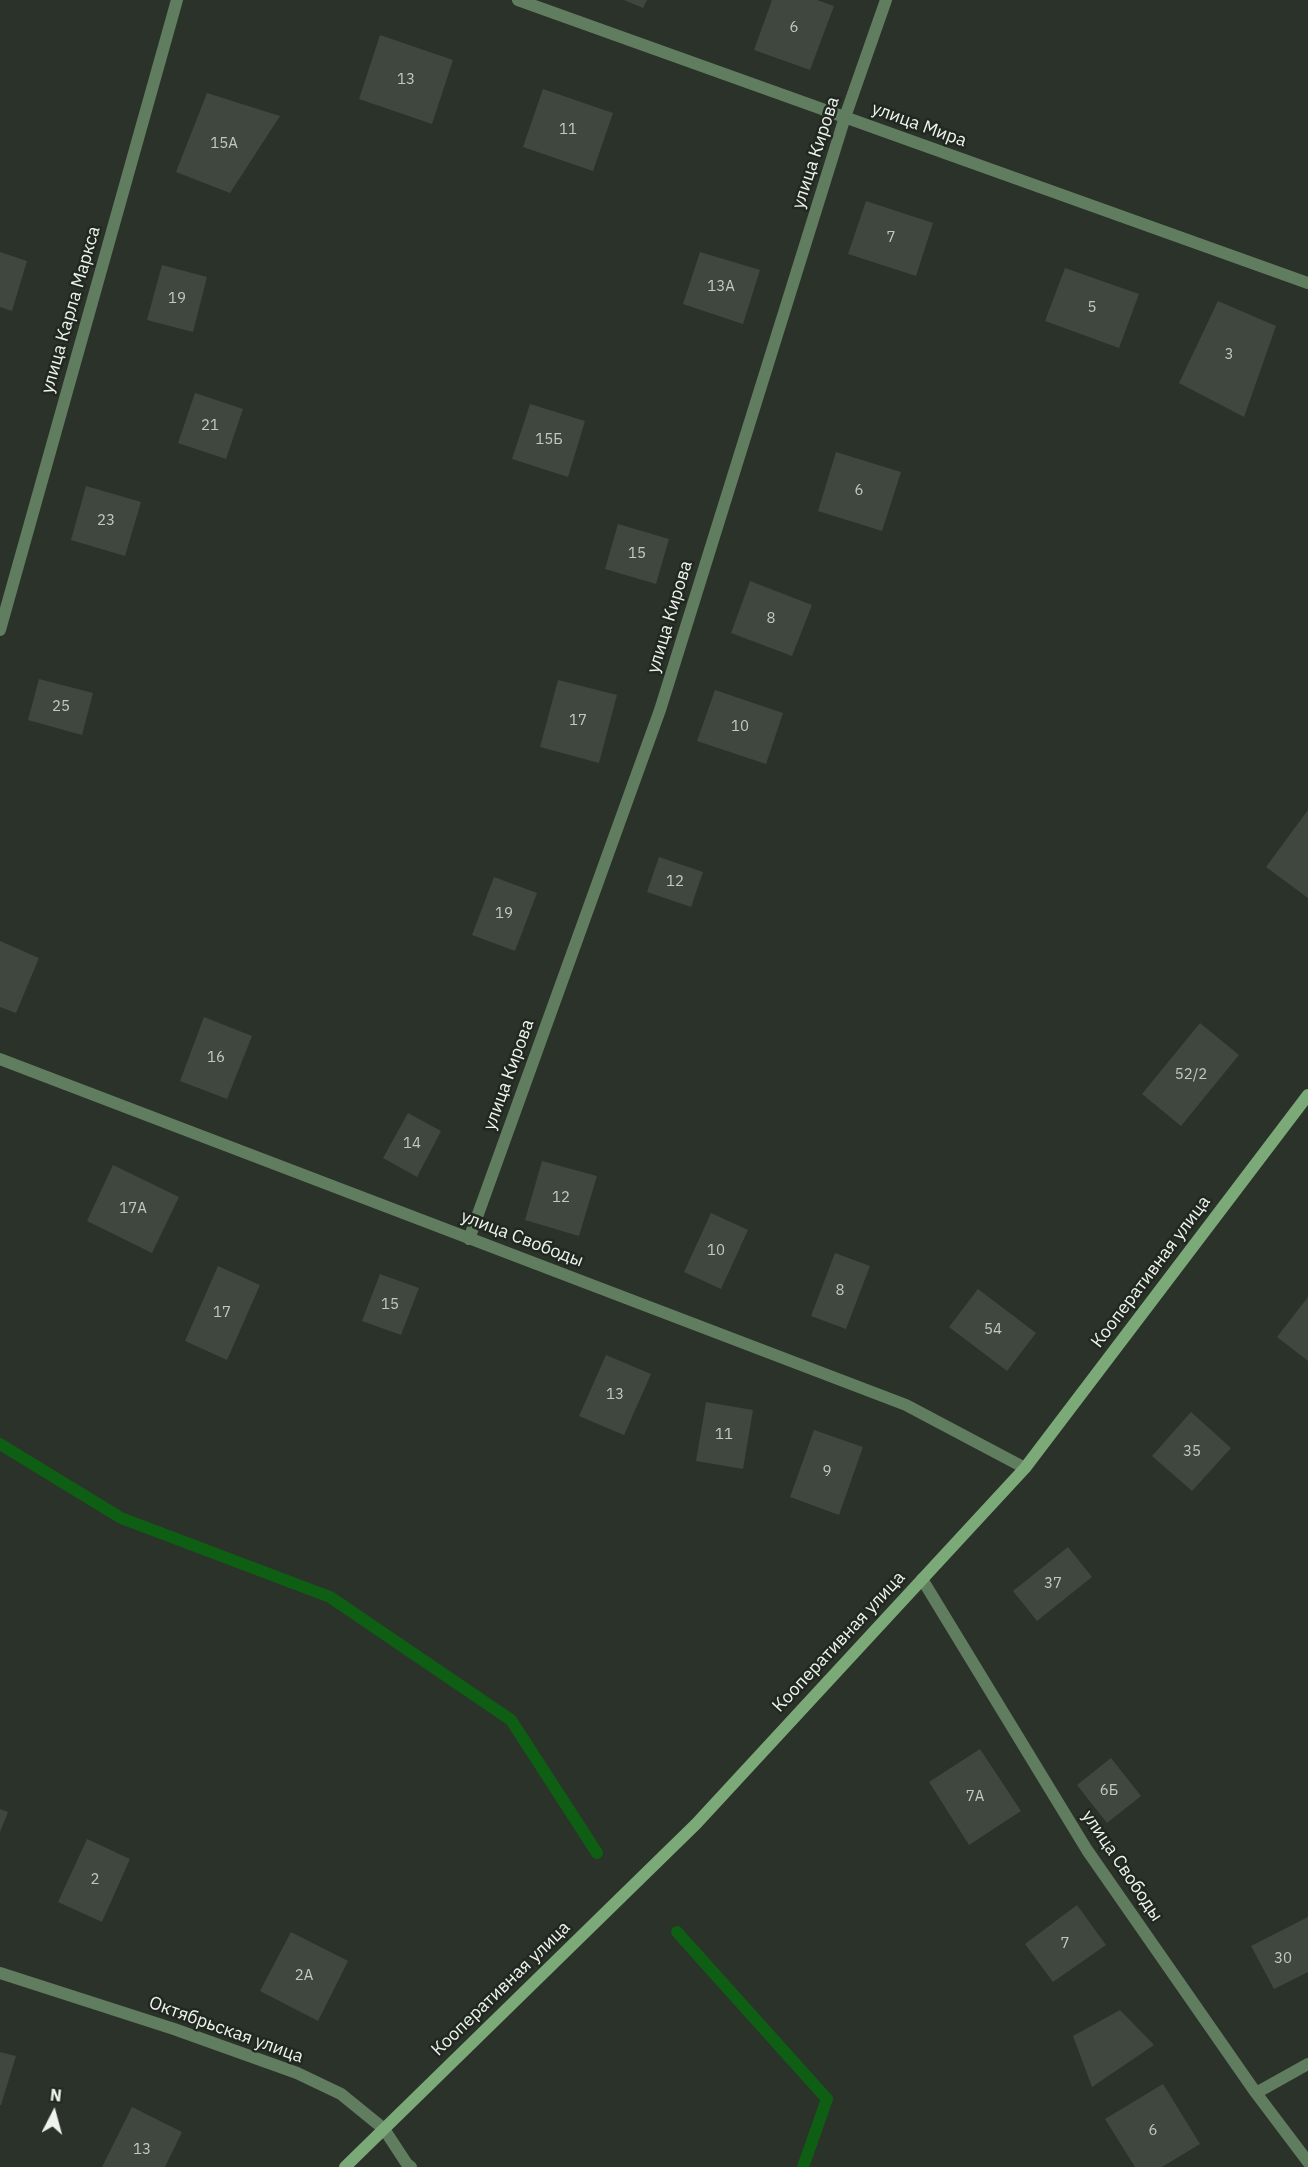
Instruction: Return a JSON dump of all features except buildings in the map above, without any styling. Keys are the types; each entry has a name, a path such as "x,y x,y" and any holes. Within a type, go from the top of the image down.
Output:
{"main road":[{"name":"Кооперативная улица","path":"345,2167 696,1824 1025,1468 1308,1095"}],"street":[{"name":"улица Карла Маркса","path":"0,630 177,0"},
{"name":"улица Мира","path":"518,0 1308,283"},
{"name":"улица Кирова","path":"469,1239 660,710 845,117 886,0"},
{"name":"улица Свободы","path":"0,1059 906,1405 1025,1468"},
{"name":"улица Свободы","path":"922,1579 1087,1850 1256,2093 1308,2162"},
{"name":"Октябрьская улица","path":"0,1973 174,2029 297,2073 341,2094 384,2128 411,2167"},
{"path":"1256,2093 1308,2064"}],"waterway":[{"path":"0,1444 121,1518 330,1597 511,1720 597,1853"},
{"path":"677,1932 827,2099 803,2167"}]}
